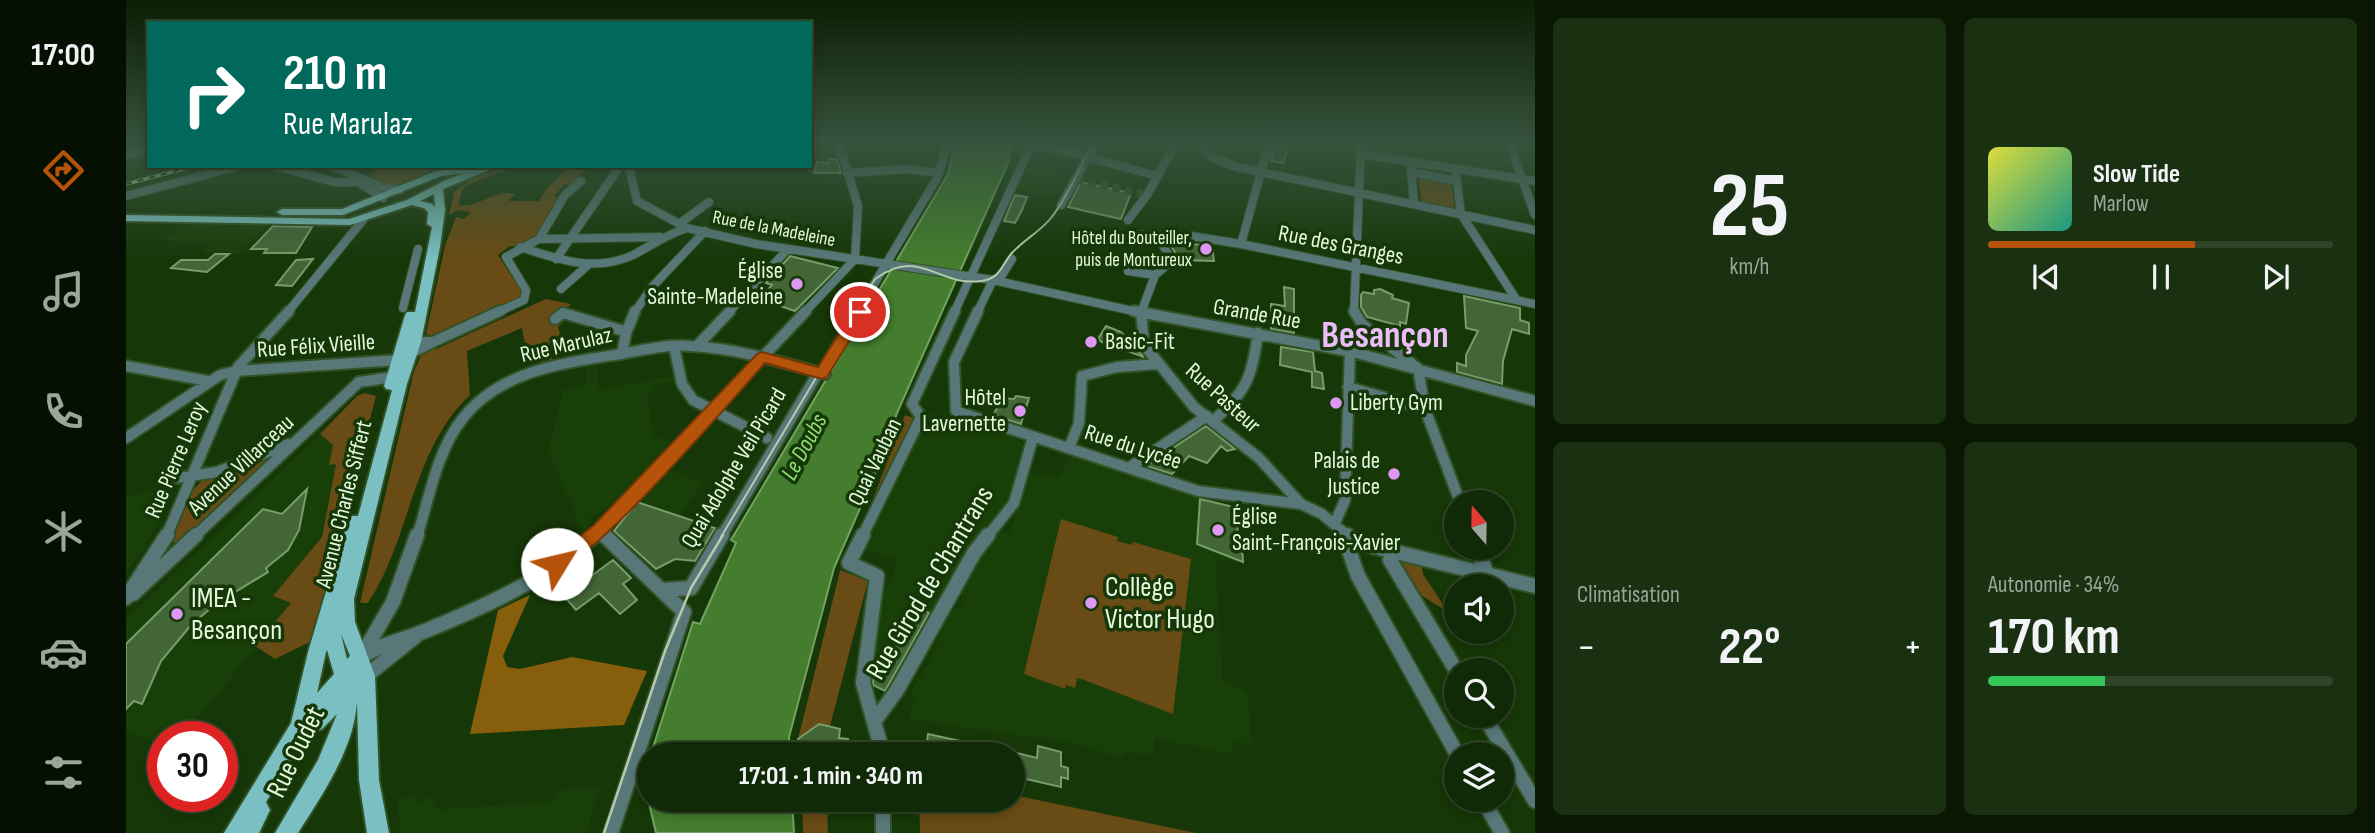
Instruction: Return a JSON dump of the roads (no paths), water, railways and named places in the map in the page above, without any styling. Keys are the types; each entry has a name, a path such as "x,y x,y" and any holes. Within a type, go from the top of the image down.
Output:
{"main road":[{"path":"126,212 329,213 365,205 418,182"},
{"path":"437,182 438,188"},
{"path":"126,218 349,228 452,182"},
{"path":"440,210 448,192 459,182"},
{"name":"Avenue Charles Siffert","path":"300,727 317,652 396,381 414,347 440,210 438,188"},
{"name":"Avenue Charles Siffert","path":"378,833 369,779 363,667 346,622 345,599 433,216 428,206 411,202"},
{"path":"365,205 368,209 381,213"},
{"path":"349,228 365,205"},
{"name":"Avenue Charles Siffert","path":"334,597 332,642 345,685"},
{"path":"235,833 300,727 363,667"},
{"path":"247,833 306,734 345,685"},
{"name":"Rue Oudet","path":"286,833 341,735 348,711 345,685"}],"street":[{"path":"126,196 179,182"},
{"path":"358,182 383,198"},
{"path":"370,182 400,190"},
{"path":"539,239 565,195 580,182"},
{"path":"556,259 609,182"},
{"path":"630,182 637,201 683,226"},
{"path":"363,667 418,635 492,603 535,579 600,531 855,259 858,206 850,182"},
{"name":"Quai Adolphe Veil Picard","path":"663,590 691,588 890,263 934,182"},
{"name":"Quai Vauban","path":"876,719 865,697 863,683 877,576 849,563 921,417 912,404 1014,182"},
{"path":"1061,205 1074,182"},
{"path":"1128,220 1155,182"},
{"path":"1241,244 1258,182"},
{"path":"1308,182 1535,230"},
{"path":"1361,182 1356,317 1418,369 1425,409 1455,490"},
{"path":"1413,182 1414,204"},
{"path":"1457,182 1461,214 1516,299"},
{"path":"1524,182 1535,215"},
{"path":"520,247 556,259 588,265 632,256 660,237 683,226 709,202"},
{"name":"Rue de la Madeleine","path":"683,226 788,250 890,263"},
{"path":"126,438 208,381 236,371 300,299 349,228"},
{"path":"622,354 624,331 635,307 705,232"},
{"path":"1142,313 1145,293 1155,275 1172,261 1157,234"},
{"name":"Rue des Granges","path":"1137,235 1191,236 1241,244 1535,304"},
{"path":"414,347 433,342 524,300 526,290 506,260 506,257 520,247 539,239 660,237"},
{"path":"403,309 418,249"},
{"path":"696,346 788,250"},
{"path":"993,280 1001,277 1012,259"},
{"name":"Grande Rue","path":"890,263 993,280 1142,313 1258,332 1350,351 1535,401"},
{"path":"561,289 588,265"},
{"path":"1128,271 1155,275"},
{"name":"Rue du Lycée","path":"993,280 954,362 956,411 1198,491 1301,504"},
{"path":"555,319 563,313 624,331"},
{"name":"Rue Pasteur","path":"1142,313 1140,336 1157,364 1210,419 1259,458 1301,504"},
{"path":"1130,467 1210,419 1244,395 1250,383 1258,332"},
{"path":"674,346 682,384 693,400 747,425 767,438"},
{"name":"Rue Marulaz","path":"363,667 388,615 448,443 466,415 489,393 524,374 553,365 674,346 696,346 762,357 822,373"},
{"path":"1335,523 1345,500 1350,351"},
{"name":"Rue Félix Vieille","path":"236,371 398,360"},
{"path":"1069,448 1079,423 1082,376 1117,367 1157,364"},
{"path":"126,366 208,381"},
{"name":"Rue Pierre Leroy","path":"126,599 165,539 236,371"},
{"name":"Avenue Villarceau","path":"126,599 359,383 371,378 396,381"},
{"path":"1348,387 1425,409"},
{"name":"Rue Girod de Chantrans","path":"876,719 897,690 974,553 1014,503 1033,437"},
{"path":"176,478 217,472 295,442"},
{"path":"1301,504 1335,523 1354,542 1487,574"},
{"path":"600,531 684,612 611,833"},
{"path":"1354,542 1349,551 1358,576 1450,742"},
{"path":"1390,560 1449,658"},
{"path":"1482,560 1487,574"},
{"path":"1514,581 1535,586"},
{"path":"876,719 883,742"},
{"path":"1491,728 1535,801"},
{"path":"883,812 883,833"},
{"path":"1490,812 1502,833"}],"water":[{"name":"Le Doubs","path":"943,182 1000,182 897,413 875,474 834,568 789,742 655,742 693,622 700,624 736,543 731,540"},
{"path":"651,812 793,812 794,833 656,833"}],"tunnel":[{"path":"1089,182 1147,195"}],"tram line":[{"path":"721,537 875,279 904,266 966,281 992,278 1016,249 1051,218 1074,182"},
{"path":"604,833 665,651 691,588 723,535"}],"railway":[{"path":"126,184 134,182"}],"place":[{"name":"Hôtel du Bouteiller, puis de Montureux","path":"1206,249"},
{"name":"Église Sainte-Madeleine","path":"797,284"},
{"name":"Basic-Fit","path":"1091,342"},
{"name":"Liberty Gym","path":"1336,403"},
{"name":"Hôtel Lavernette","path":"1020,411"},
{"name":"Palais de Justice","path":"1394,474"},
{"name":"Église Saint-François-Xavier","path":"1218,530"},
{"name":"Collège Victor Hugo","path":"1091,603"},
{"name":"IMEA - Besançon","path":"177,614"}],"district":[{"name":"Besançon","path":"1385,336"}]}
